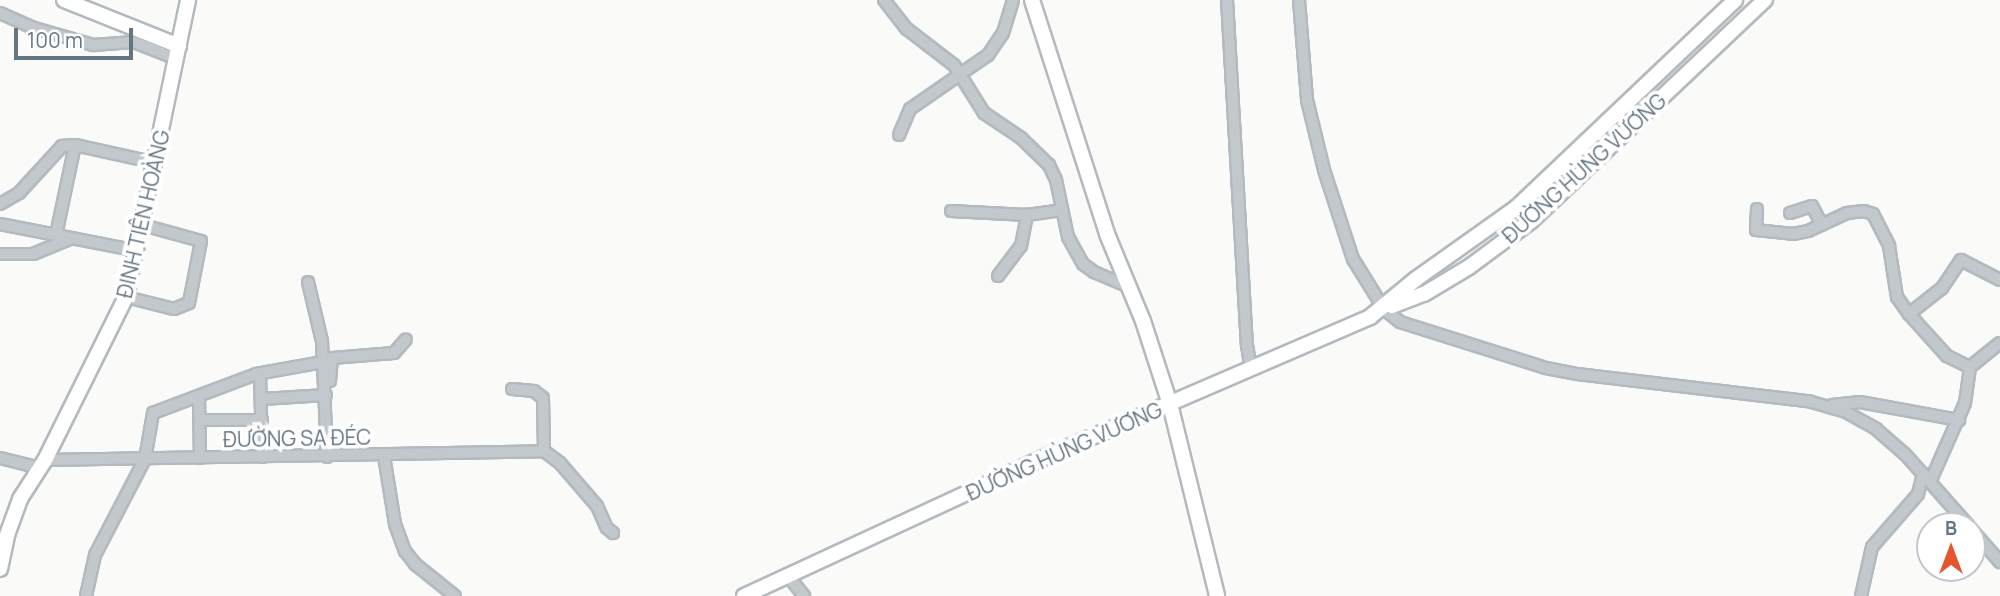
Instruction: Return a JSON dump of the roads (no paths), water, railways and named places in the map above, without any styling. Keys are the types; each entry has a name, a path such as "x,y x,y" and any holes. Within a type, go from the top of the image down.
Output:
{"main road":[{"path":"64,0 178,52"},
{"name":"ĐINH TIÊN HOÀNG","path":"0,569 6,535 20,499 43,464 126,298 188,0"},
{"path":"1032,0 1107,234 1130,287 1170,404 1217,596"},
{"name":"ĐƯỜNG HÙNG VƯƠNG","path":"1384,309 1416,279 1516,208 1735,0"},
{"name":"ĐƯỜNG HÙNG VƯƠNG","path":"744,596 1043,458 1424,294 1469,267 1531,221 1765,0"}],"street":[{"path":"884,0 907,29 954,65 984,113 1021,138 1049,165 1056,180 1069,241 1083,264 1094,272 1130,287"},
{"path":"899,135 910,109 961,75 995,47 1013,0"},
{"path":"1227,0 1247,345 1251,370"},
{"path":"1299,0 1313,134 1353,259 1384,309 1400,322 1546,368 1828,406 1860,402 1959,420"},
{"path":"0,13 31,27 93,46 134,42 178,52"},
{"path":"56,235 75,145"},
{"path":"0,204 19,193 62,146 75,145 156,163"},
{"path":"1790,213 1812,206 1822,225"},
{"path":"1756,209 1756,228 1759,231 1798,233 1847,213 1864,211 1872,214 1889,246 1896,294 1909,314 1947,356 1970,367"},
{"path":"951,211 1027,215 1062,211"},
{"path":"998,276 1021,246 1027,215"},
{"path":"0,224 137,251"},
{"path":"126,298 174,309 189,303 201,241 143,225"},
{"path":"0,254 33,254 72,238"},
{"path":"1909,314 1947,283 1961,260 2000,280"},
{"path":"309,282 322,341 327,457"},
{"path":"326,391 334,357 394,354 406,339"},
{"path":"1861,596 1872,547 1918,494 1959,420 1965,403 1970,367 2000,344"},
{"path":"86,596 95,555 145,459 153,413 260,373 323,362"},
{"path":"260,373 262,457"},
{"path":"512,389 534,391 543,398 544,450"},
{"path":"262,399 326,391"},
{"path":"199,396 200,458"},
{"path":"1828,406 1876,429 1927,478 1956,512"},
{"path":"200,420 262,420"},
{"path":"384,456 544,450 561,463 597,506 607,528 613,533"},
{"name":"ĐƯỜNG SA ĐÉC","path":"0,458 43,464 145,459 384,456 395,524 405,551 415,564 455,596"},
{"path":"1986,546 2000,562"},
{"path":"788,576 804,596"}]}
